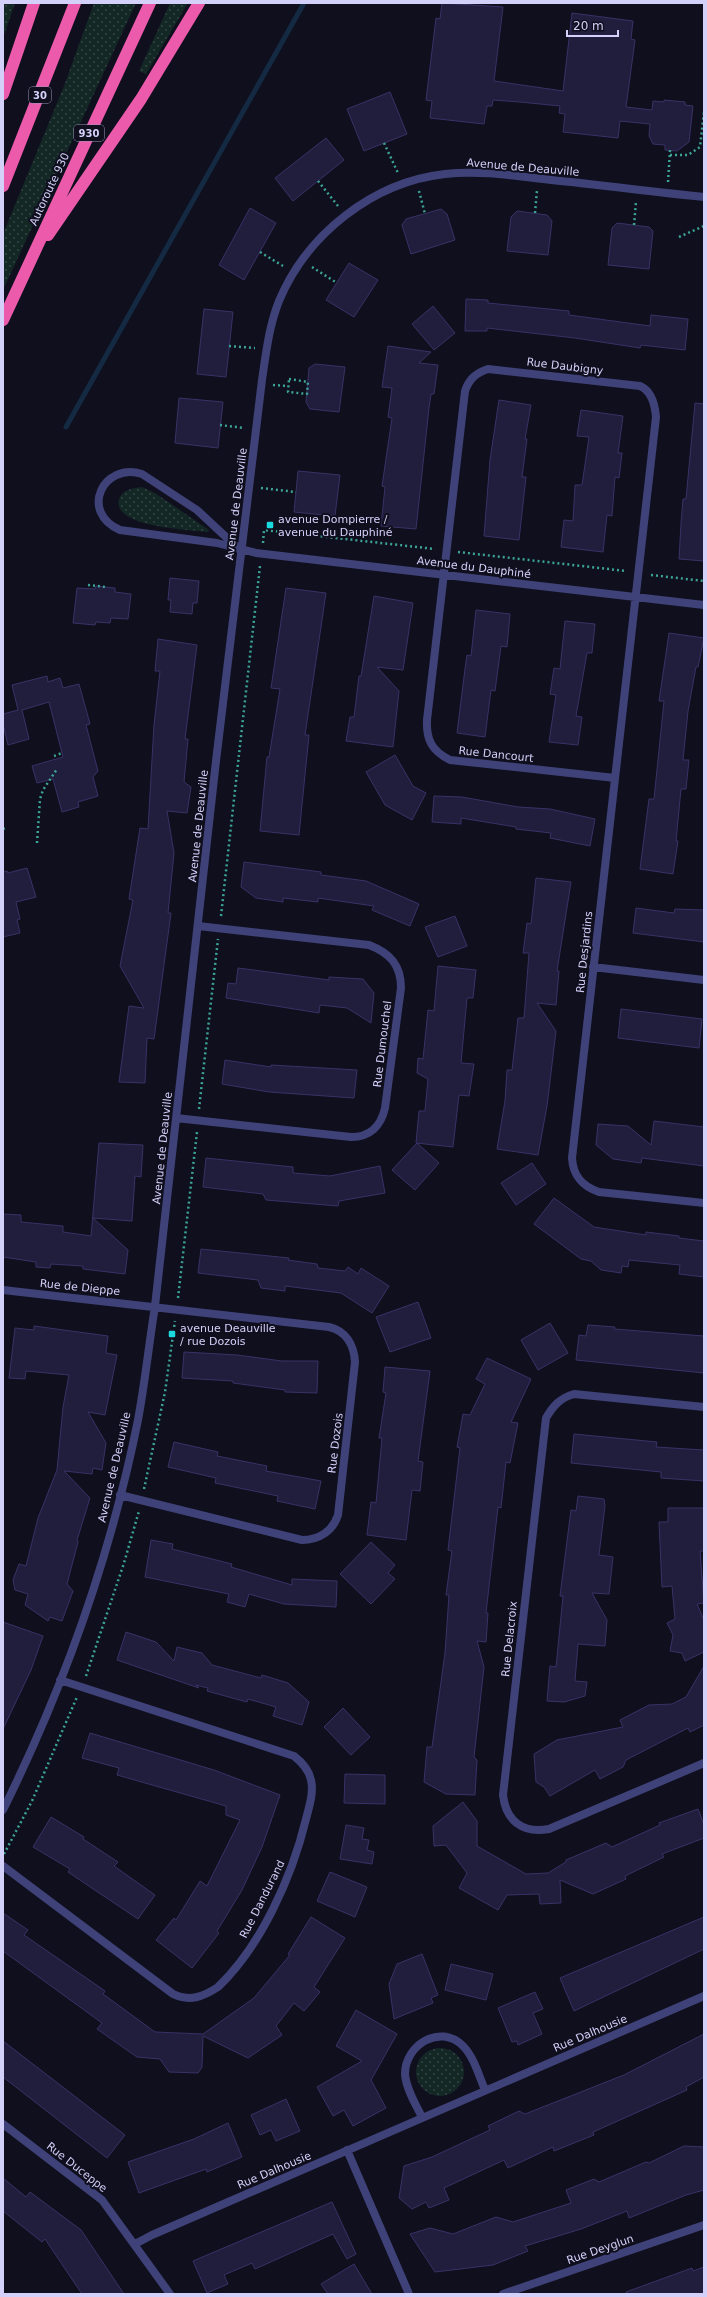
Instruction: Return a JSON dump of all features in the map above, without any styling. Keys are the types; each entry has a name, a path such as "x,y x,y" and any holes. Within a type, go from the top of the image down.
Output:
{"highway":[{"path":"3,94 34,3"},
{"name":"30","path":"3,186 75,3"},
{"name":"Autoroute 930","path":"3,320 150,3"},
{"path":"29,264 141,99 199,3"}],"street":[{"name":"Avenue de Deauville","path":"3,1810 60,1680 93,1586 120,1496 142,1396 155,1306 241,551 264,364 274,315 285,289 305,257 319,239 346,216 381,194 402,185 444,174 487,173 704,197"},
{"name":"Rue Daubigny","path":"445,575 465,391 467,384 475,374 488,369 494,369 640,386 650,394 654,404 656,417 635,597"},
{"name":"Avenue du Dauphiné","path":"241,551 197,510 142,474 133,472 120,473 106,482 99,496 97,504 100,512 111,526 120,530 217,543 241,551 704,605"},
{"name":"Rue Dancourt","path":"445,575 427,720 428,738 433,748 440,755 450,760 615,778"},
{"name":"Rue Desjardins","path":"635,597 572,1158 576,1176 582,1184 599,1192 704,1203"},
{"name":"Rue Dumouchel","path":"176,1118 351,1137 369,1134 379,1125 385,1108 401,988 401,976 397,965 390,956 369,945 198,926"},
{"path":"593,967 704,980"},
{"name":"Rue de Dieppe","path":"3,1290 155,1306"},
{"name":"Rue Dozois","path":"120,1496 302,1540 311,1540 326,1533 336,1521 338,1514 355,1362 352,1348 344,1334 338,1329 329,1327 155,1306"},
{"name":"Rue Delacroix","path":"704,1407 574,1394 564,1397 556,1403 546,1418 504,1787 504,1806 513,1821 520,1828 538,1831 549,1829 704,1763"},
{"name":"Rue Dandurand","path":"3,1866 173,1994 180,1997 193,1998 210,1993 218,1987 253,1942 286,1881 301,1840 310,1802 311,1781 306,1767 294,1756 60,1680"},
{"name":"Rue Dalhousie","path":"135,2244 148,2236 704,1996"},
{"path":"422,2117 405,2076 406,2066 410,2054 417,2045 427,2039 447,2037 456,2040 464,2046 485,2090"},
{"name":"Rue Duceppe","path":"3,2124 102,2200 170,2294"},
{"path":"347,2150 409,2294"},
{"name":"Rue Deyglun","path":"503,2294 704,2225"}],"path":[{"path":"670,155 688,155 700,147 704,112"},
{"path":"384,143 402,185"},
{"path":"667,193 670,150"},
{"path":"318,181 346,216"},
{"path":"535,213 537,190"},
{"path":"419,191 425,214"},
{"path":"634,225 636,201"},
{"path":"678,237 704,226"},
{"path":"312,267 337,283"},
{"path":"289,379 308,382 307,394 288,392 288,386 289,379"},
{"path":"273,385 288,386"},
{"path":"261,488 296,492"},
{"name":"Avenue du Dauphiné","path":"264,530 433,549"},
{"name":"Avenue du Dauphiné","path":"463,552 622,571"},
{"path":"221,912 259,574"},
{"path":"653,575 704,581"},
{"path":"88,585 106,587"},
{"path":"54,756 62,753"},
{"path":"37,843 40,799 43,790 57,769"},
{"path":"200,1105 218,943"},
{"path":"178,1294 197,1134"},
{"path":"145,1486 165,1392 175,1324"},
{"path":"86,1674 124,1563 138,1515"},
{"path":"6,1851 32,1801 76,1702"}],"green space":[{"path":"3,3 15,3 3,38"},
{"path":"94,3 136,3 3,290 3,234 64,86"},
{"path":"170,3 188,3 146,74 139,71"},
{"path":"142,487 155,493 209,530 208,532 154,525 127,516 120,509 120,497 128,490"},
{"path":"440,2048 449,2050 457,2055 462,2063 464,2072 462,2081 457,2089 449,2094 440,2096 431,2094 423,2089 418,2081 416,2072 418,2063 423,2055 431,2050"}],"building":[{"path":"442,3 503,7 494,81 563,91 572,13 633,21 631,39 635,40 626,107 652,110 653,101 664,102 664,100 685,102 685,105 693,106 689,142 677,151 665,150 665,145 653,144 649,136 650,124 620,121 618,138 563,132 565,114 559,113 560,106 520,102 493,100 492,106 487,106 484,124 430,118 432,101 426,100 436,18 440,19"},
{"path":"390,92 407,134 364,151 347,109"},
{"path":"326,138 344,160 293,201 275,178"},
{"path":"250,208 276,223 244,280 219,265"},
{"path":"441,209 447,214 455,240 411,254 402,225 406,219"},
{"path":"517,211 547,215 552,221 548,255 507,251 511,217"},
{"path":"617,223 649,227 653,231 649,269 608,265 612,228"},
{"path":"349,263 378,280 354,317 326,300"},
{"path":"466,299 488,300 488,303 569,311 569,315 650,326 651,315 688,319 685,350 641,345 640,348 575,338 487,328 487,331 465,331"},
{"path":"433,306 455,333 434,350 412,324"},
{"path":"204,309 233,312 226,377 197,374"},
{"path":"388,346 431,352 419,363 438,365 434,394 431,394 429,408 416,529 381,526 385,487 382,486 392,418 388,417 392,388 382,387"},
{"path":"315,364 345,367 339,412 310,409 306,402 309,368"},
{"path":"179,398 223,402 218,448 175,443"},
{"path":"499,400 531,405 525,439 527,439 522,477 526,477 519,540 484,536 490,460"},
{"path":"695,403 704,404 704,561 679,559 683,499 686,499"},
{"path":"581,410 623,416 618,453 622,453 619,478 615,477 612,516 607,515 603,552 561,547 564,520 573,521 575,485 582,485 589,437 577,436"},
{"path":"298,471 340,475 335,516 294,512"},
{"path":"170,578 199,581 197,603 193,603 192,614 170,612 171,600 168,600"},
{"path":"96,586 115,588 115,592 131,594 128,619 111,618 110,623 96,622 95,625 73,623 77,588 95,589"},
{"path":"286,588 326,593 305,735 309,735 299,835 260,831 267,757 269,757 280,689 271,688"},
{"path":"374,596 413,603 403,670 377,667 399,691 393,747 346,741 350,717 354,717 359,676 361,676"},
{"path":"476,610 510,614 507,647 501,646 495,691 491,690 485,737 457,733 467,655 471,656"},
{"path":"565,621 595,624 592,653 587,653 576,716 582,717 578,745 549,742 556,695 550,694 554,668 560,669"},
{"path":"669,633 704,638 698,667 696,667 688,711 683,760 689,760 686,789 681,789 676,841 678,841 673,874 640,869 649,799 654,799 664,701 659,701"},
{"path":"158,639 197,645 185,739 188,739 184,782 191,787 187,813 167,811 174,853 168,913 171,913 154,1039 147,1038 145,1083 119,1082 129,1006 144,1008 120,966 133,900 129,899 140,828 148,829 154,725 160,671 155,671"},
{"path":"47,676 48,682 60,678 63,688 79,684 90,724 86,725 98,771 93,777 98,796 78,802 79,807 62,812 53,779 37,783 32,766 63,757 49,702 22,710 29,739 8,745 3,724 3,714 18,710 12,685"},
{"path":"395,755 413,786 426,793 412,820 385,805 366,772"},
{"path":"434,796 462,797 518,807 550,809 595,819 590,846 550,838 551,833 516,829 516,827 461,818 461,824 432,822"},
{"path":"244,862 321,872 321,875 366,881 419,904 410,926 372,910 374,906 318,898 318,902 283,898 283,902 256,898 241,887"},
{"path":"27,868 36,897 16,902 20,919 17,920 20,933 3,937 3,872 7,871 8,873"},
{"path":"536,878 571,882 557,971 559,971 556,1005 537,1003 556,1031 547,1106 538,1155 497,1149 505,1101 507,1070 512,1070 518,1018 524,1018 529,953 523,953 527,923 531,924"},
{"path":"636,908 674,913 675,909 704,910 704,942 633,933"},
{"path":"455,916 467,946 438,957 425,927"},
{"path":"438,966 476,970 473,998 467,998 461,1063 474,1064 469,1096 459,1095 453,1147 416,1143 419,1111 425,1111 428,1079 417,1073 418,1058 423,1059 428,1010 434,1011"},
{"path":"238,968 329,980 329,977 363,979 374,993 371,1023 347,1008 320,1005 319,1013 226,998 228,983 236,984"},
{"path":"621,1009 702,1019 699,1048 618,1038"},
{"path":"225,1060 271,1067 271,1065 357,1070 354,1098 269,1092 222,1084"},
{"path":"654,1121 704,1127 704,1166 642,1158 641,1163 613,1159 596,1145 598,1124 628,1126 651,1145"},
{"path":"99,1143 143,1145 141,1177 135,1176 132,1221 93,1218 128,1250 125,1274 83,1269 83,1266 51,1264 50,1268 36,1267 36,1262 3,1257 3,1214 21,1215 21,1222 63,1226 63,1232 91,1236"},
{"path":"417,1143 439,1163 415,1190 392,1170"},
{"path":"206,1158 293,1167 293,1173 330,1176 380,1166 385,1193 339,1201 338,1206 266,1200 263,1194 203,1187"},
{"path":"532,1163 546,1184 516,1205 501,1183"},
{"path":"554,1198 594,1227 646,1235 646,1232 679,1236 679,1238 704,1241 704,1277 679,1274 680,1265 629,1260 628,1267 622,1266 621,1273 601,1270 591,1261 581,1259 534,1224"},
{"path":"201,1249 289,1258 288,1260 317,1264 318,1268 345,1271 348,1267 358,1274 361,1268 389,1286 372,1313 341,1293 285,1286 285,1291 261,1288 258,1280 198,1273"},
{"path":"418,1302 431,1338 390,1352 376,1317"},
{"path":"550,1323 568,1353 538,1370 521,1340"},
{"path":"588,1325 615,1327 614,1329 704,1336 704,1373 576,1360 579,1335 586,1336"},
{"path":"34,1326 108,1336 106,1353 117,1355 105,1415 88,1412 106,1443 102,1470 93,1468 92,1474 64,1471 90,1498 77,1540 78,1542 67,1584 73,1591 62,1621 50,1617 48,1621 25,1605 28,1594 15,1590 13,1580 19,1564 26,1566 38,1518 57,1470 63,1407 69,1375 26,1371 25,1379 9,1378 15,1328 34,1330"},
{"path":"184,1352 237,1355 282,1361 318,1361 317,1393 285,1392 285,1390 233,1383 233,1381 182,1378"},
{"path":"487,1358 531,1379 511,1422 518,1423 510,1463 506,1462 501,1508 498,1507 486,1613 488,1613 486,1642 477,1641 484,1667 474,1757 477,1760 475,1795 446,1794 424,1782 427,1747 432,1747 445,1653 449,1595 446,1595 452,1551 448,1550 460,1448 457,1447 463,1414 470,1415 485,1384 476,1379"},
{"path":"385,1367 430,1371 418,1461 423,1462 420,1491 412,1490 406,1540 367,1535 371,1502 376,1503 382,1438 379,1438 386,1393 383,1392"},
{"path":"574,1434 657,1442 656,1447 704,1450 704,1481 661,1478 661,1472 571,1463"},
{"path":"174,1442 218,1452 217,1456 267,1466 266,1471 321,1481 315,1509 277,1501 278,1496 215,1483 216,1478 168,1467"},
{"path":"578,1496 604,1499 605,1506 599,1555 613,1557 609,1594 592,1593 607,1620 605,1646 578,1644 575,1681 587,1682 585,1696 564,1702 547,1701 550,1666 556,1667 563,1596 560,1596 571,1510 576,1511"},
{"path":"668,1508 704,1508 704,1551 700,1551 704,1603 697,1604 704,1620 704,1652 685,1661 682,1653 670,1651 673,1635 667,1623 675,1619 672,1586 662,1587 659,1522 668,1522"},
{"path":"151,1540 173,1544 172,1549 232,1564 231,1567 292,1585 292,1579 337,1581 336,1607 284,1604 249,1594 245,1607 227,1602 229,1594 145,1577"},
{"path":"371,1542 395,1565 388,1573 395,1579 371,1604 340,1574"},
{"path":"3,1622 43,1636 31,1670 3,1729"},
{"path":"126,1632 156,1642 174,1661 177,1647 202,1653 212,1665 261,1678 262,1675 288,1683 309,1702 302,1725 273,1716 276,1707 248,1699 247,1702 207,1691 208,1688 196,1685 199,1688 117,1660"},
{"path":"704,1666 704,1725 690,1732 688,1728 626,1760 623,1767 600,1779 595,1770 550,1796 544,1787 536,1782 534,1754 557,1740 623,1727 620,1720 649,1705 672,1704 686,1697"},
{"path":"343,1708 370,1737 351,1755 324,1727"},
{"path":"90,1733 214,1770 280,1795 262,1847 242,1890 217,1931 219,1933 192,1968 156,1940 174,1918 176,1920 200,1881 207,1886 240,1820 226,1815 226,1806 117,1775 119,1768 82,1758"},
{"path":"345,1774 385,1775 385,1804 344,1803"},
{"path":"463,1802 477,1821 477,1846 526,1874 548,1873 566,1862 566,1860 606,1843 612,1847 660,1825 659,1823 698,1809 704,1825 704,1838 662,1854 664,1857 625,1876 626,1879 593,1894 560,1880 561,1903 540,1904 539,1894 507,1895 498,1910 459,1888 467,1873 446,1845 434,1846 433,1826"},
{"path":"51,1817 84,1837 83,1839 118,1862 114,1866 155,1895 138,1919 68,1872 70,1869 33,1847"},
{"path":"346,1825 364,1828 362,1839 369,1840 367,1850 374,1852 372,1864 340,1859"},
{"path":"330,1872 367,1887 355,1917 317,1901"},
{"path":"3,1913 28,1930 24,1935 105,1991 103,1994 155,2032 203,2034 254,1998 290,1955 288,1954 311,1917 345,1938 314,1987 320,1992 304,2011 294,2003 276,2026 282,2035 248,2058 203,2036 202,2067 198,2073 169,2072 160,2059 137,2057 97,2029 102,2023 3,1951"},
{"path":"704,1917 704,1949 574,2011 560,1978"},
{"path":"422,1954 438,1995 431,1998 433,2003 394,2019 389,1984 397,1964"},
{"path":"451,1964 493,1974 486,2000 445,1990"},
{"path":"535,1992 543,2009 533,2013 542,2034 518,2045 517,2041 512,2042 498,2008"},
{"path":"356,2010 397,2034 371,2080 386,2108 353,2126 344,2110 333,2116 317,2087 362,2061 336,2046"},
{"path":"704,2034 704,2077 686,2087 687,2090 593,2132 594,2135 554,2151 553,2147 508,2168 504,2160 444,2188 449,2200 429,2208 426,2202 412,2209 399,2198 404,2166 432,2157 490,2130 488,2126 519,2111 525,2114 624,2075"},
{"path":"3,2041 125,2135 107,2158 3,2077"},
{"path":"286,2099 300,2131 276,2141 271,2130 260,2135 251,2115"},
{"path":"228,2123 242,2157 207,2172 206,2169 139,2193 128,2162 194,2139"},
{"path":"684,2146 704,2147 704,2190 686,2195 629,2218 627,2211 581,2229 525,2246 528,2251 493,2265 435,2272 410,2234 430,2228 453,2234 496,2217 513,2222 571,2203 566,2190 594,2179 599,2182 646,2162 649,2163"},
{"path":"3,2178 26,2197 30,2192 81,2230 124,2294 82,2294 45,2239 42,2242 3,2211"},
{"path":"332,2202 356,2254 347,2259 333,2234 255,2269 252,2263 224,2275 228,2284 207,2293 193,2261"},
{"path":"354,2264 372,2294 328,2294 321,2284"},
{"path":"704,2267 704,2294 626,2294 626,2292 692,2268 693,2271"}],"waterway":[{"path":"66,427 304,3"}],"place":[{"name":"avenue Dompierre / avenue du Dauphiné","path":"270,525"},
{"name":"avenue Deauville / rue Dozois","path":"172,1334"}]}
